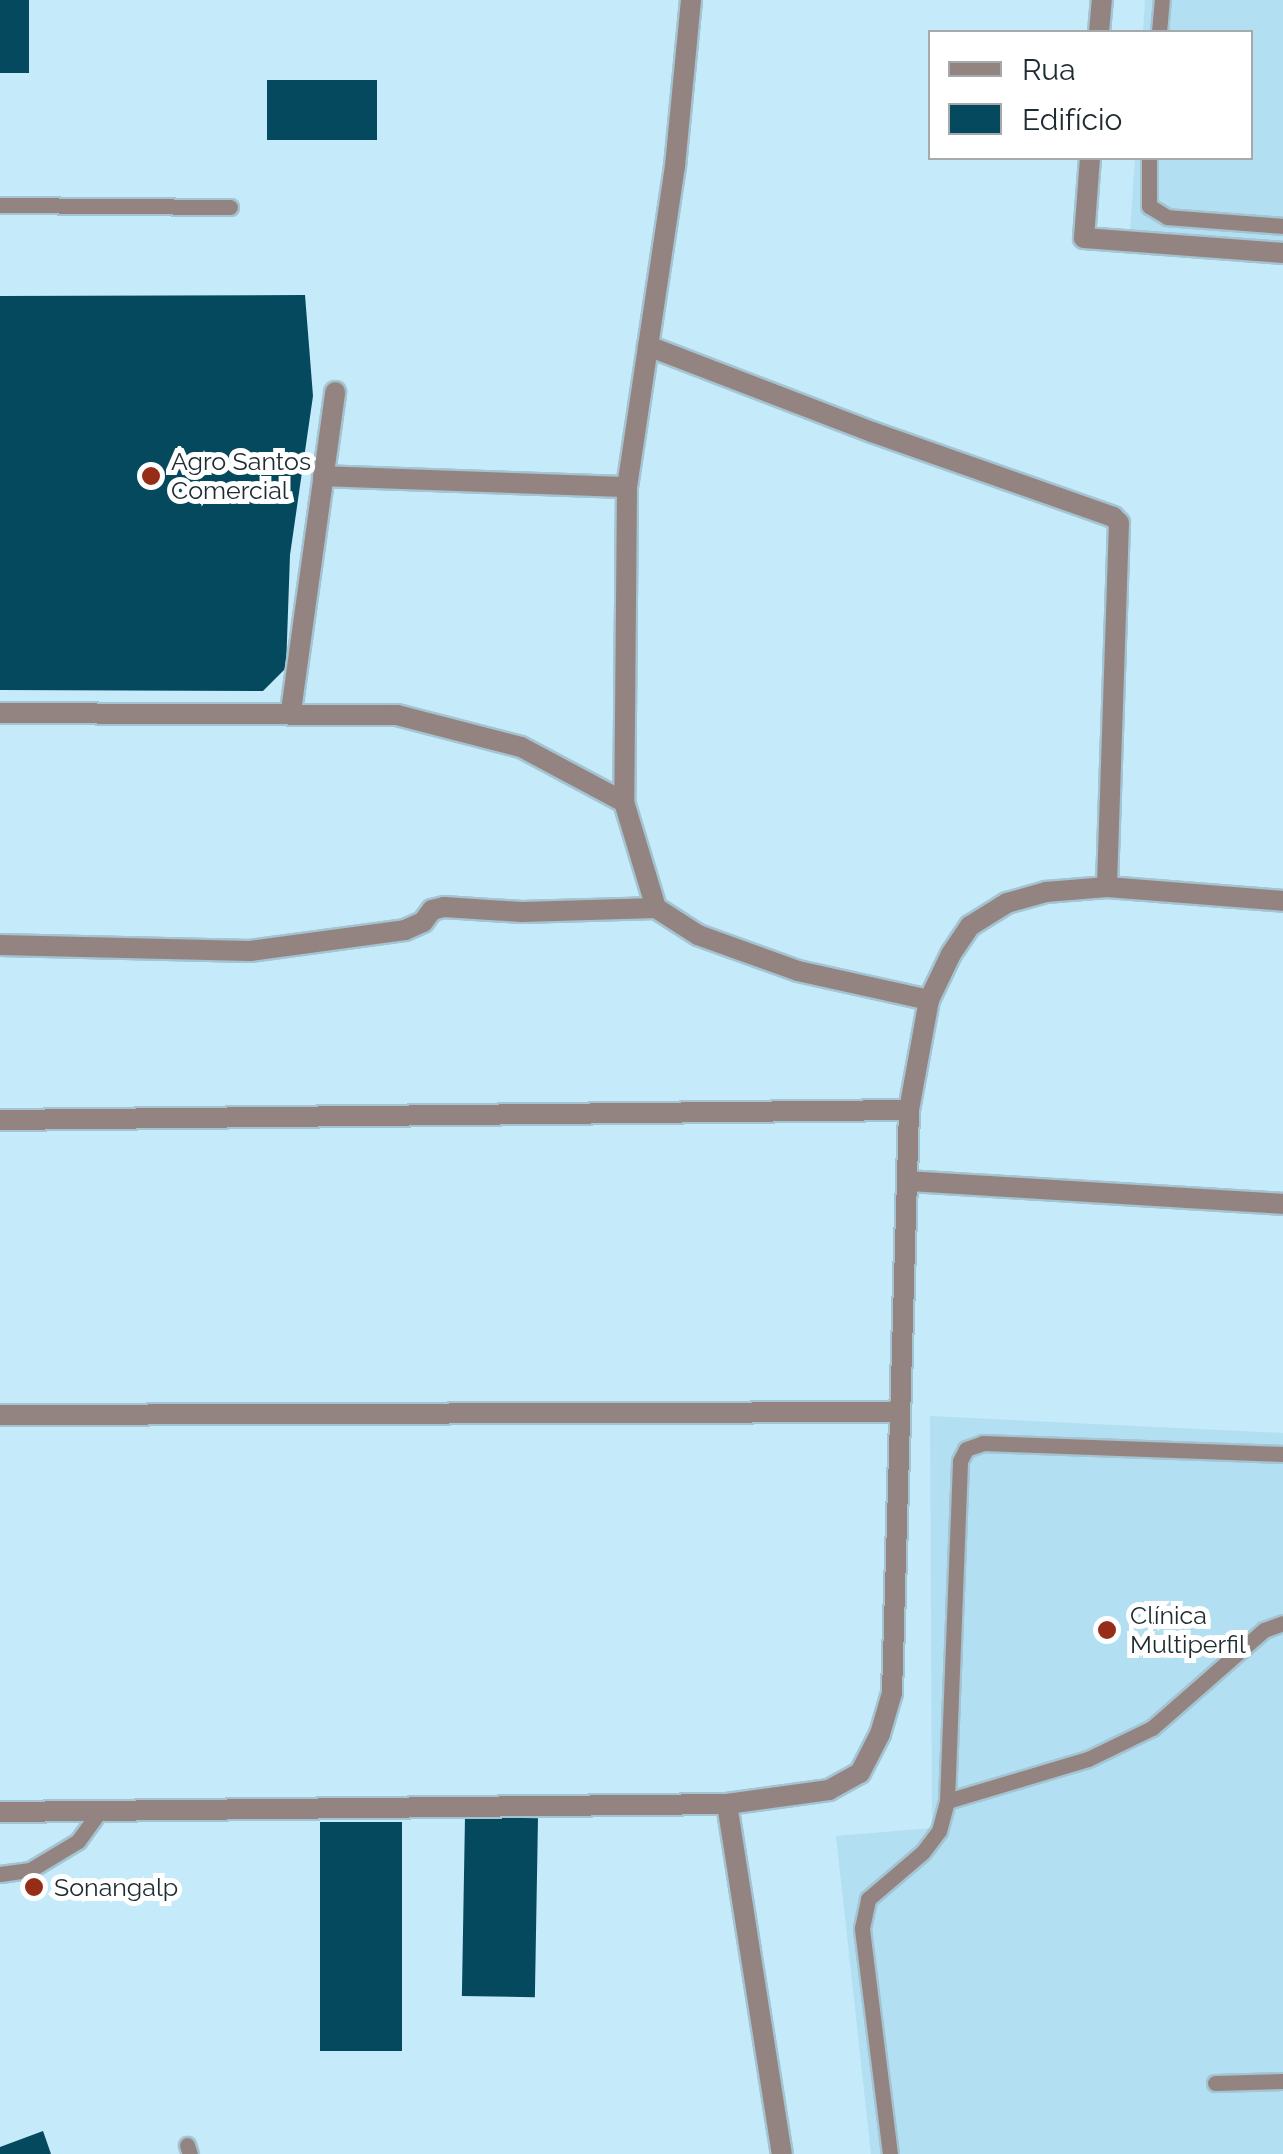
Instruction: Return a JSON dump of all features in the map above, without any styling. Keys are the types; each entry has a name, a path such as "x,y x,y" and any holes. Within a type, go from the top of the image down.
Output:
{"street":[{"path":"656,908 624,802 627,488 675,166 692,0"},
{"path":"1100,30 1102,0"},
{"path":"1090,160 1084,238 1283,253"},
{"path":"648,346 1113,517 1119,523 1107,887"},
{"path":"292,710 335,392"},
{"path":"323,476 627,488"},
{"path":"0,712 292,710 398,714 521,747 624,802"},
{"path":"0,1812 727,1804 829,1790 860,1773 880,1734 892,1694 909,1110 929,1000 970,926 1020,900 1046,892 1107,887 1283,901"},
{"path":"0,945 250,951 405,930 444,906 522,912 656,908 698,935 798,971 929,1000"},
{"path":"0,1120 909,1110"},
{"path":"908,1181 1283,1204"},
{"path":"0,1415 899,1412"},
{"path":"727,1804 782,2154"}],"lane":[{"path":"1160,30 1162,0"},
{"path":"1149,160 1149,206 1167,217 1283,226"},
{"path":"0,205 230,207"},
{"path":"890,2154 862,1928 868,1899 923,1852 939,1831 947,1801 960,1462 966,1449 983,1443 1283,1454"},
{"path":"947,1801 1088,1760 1152,1728 1264,1630 1283,1624"},
{"path":"0,1874 30,1870 78,1840 100,1811"},
{"path":"1216,2083 1283,2080"}],"shaded area":[{"path":"1145,0 1283,0 1283,244 1130,233 1135,160 1253,160 1253,30 1143,30"},
{"name":"Clínica Multiperfil","path":"930,1416 1283,1433 1283,2154 871,2154 836,1836 932,1828"}],"building":[{"path":"0,0 29,0 29,73 0,73"},
{"path":"267,80 377,80 377,140 267,140"},
{"name":"Agro Santos Comercial","path":"305,295 313,396 290,555 286,668 263,691 0,690 0,296"},
{"path":"465,1817 538,1818 535,1997 462,1996"},
{"path":"320,1822 402,1822 402,2051 320,2051"},
{"path":"43,2131 51,2154 0,2154 0,2147"}],"place":[{"name":"Agro Santos Comercial","path":"151,476"},
{"name":"Clínica Multiperfil","path":"1107,1630"},
{"name":"Sonangalp","path":"34,1887"}]}
